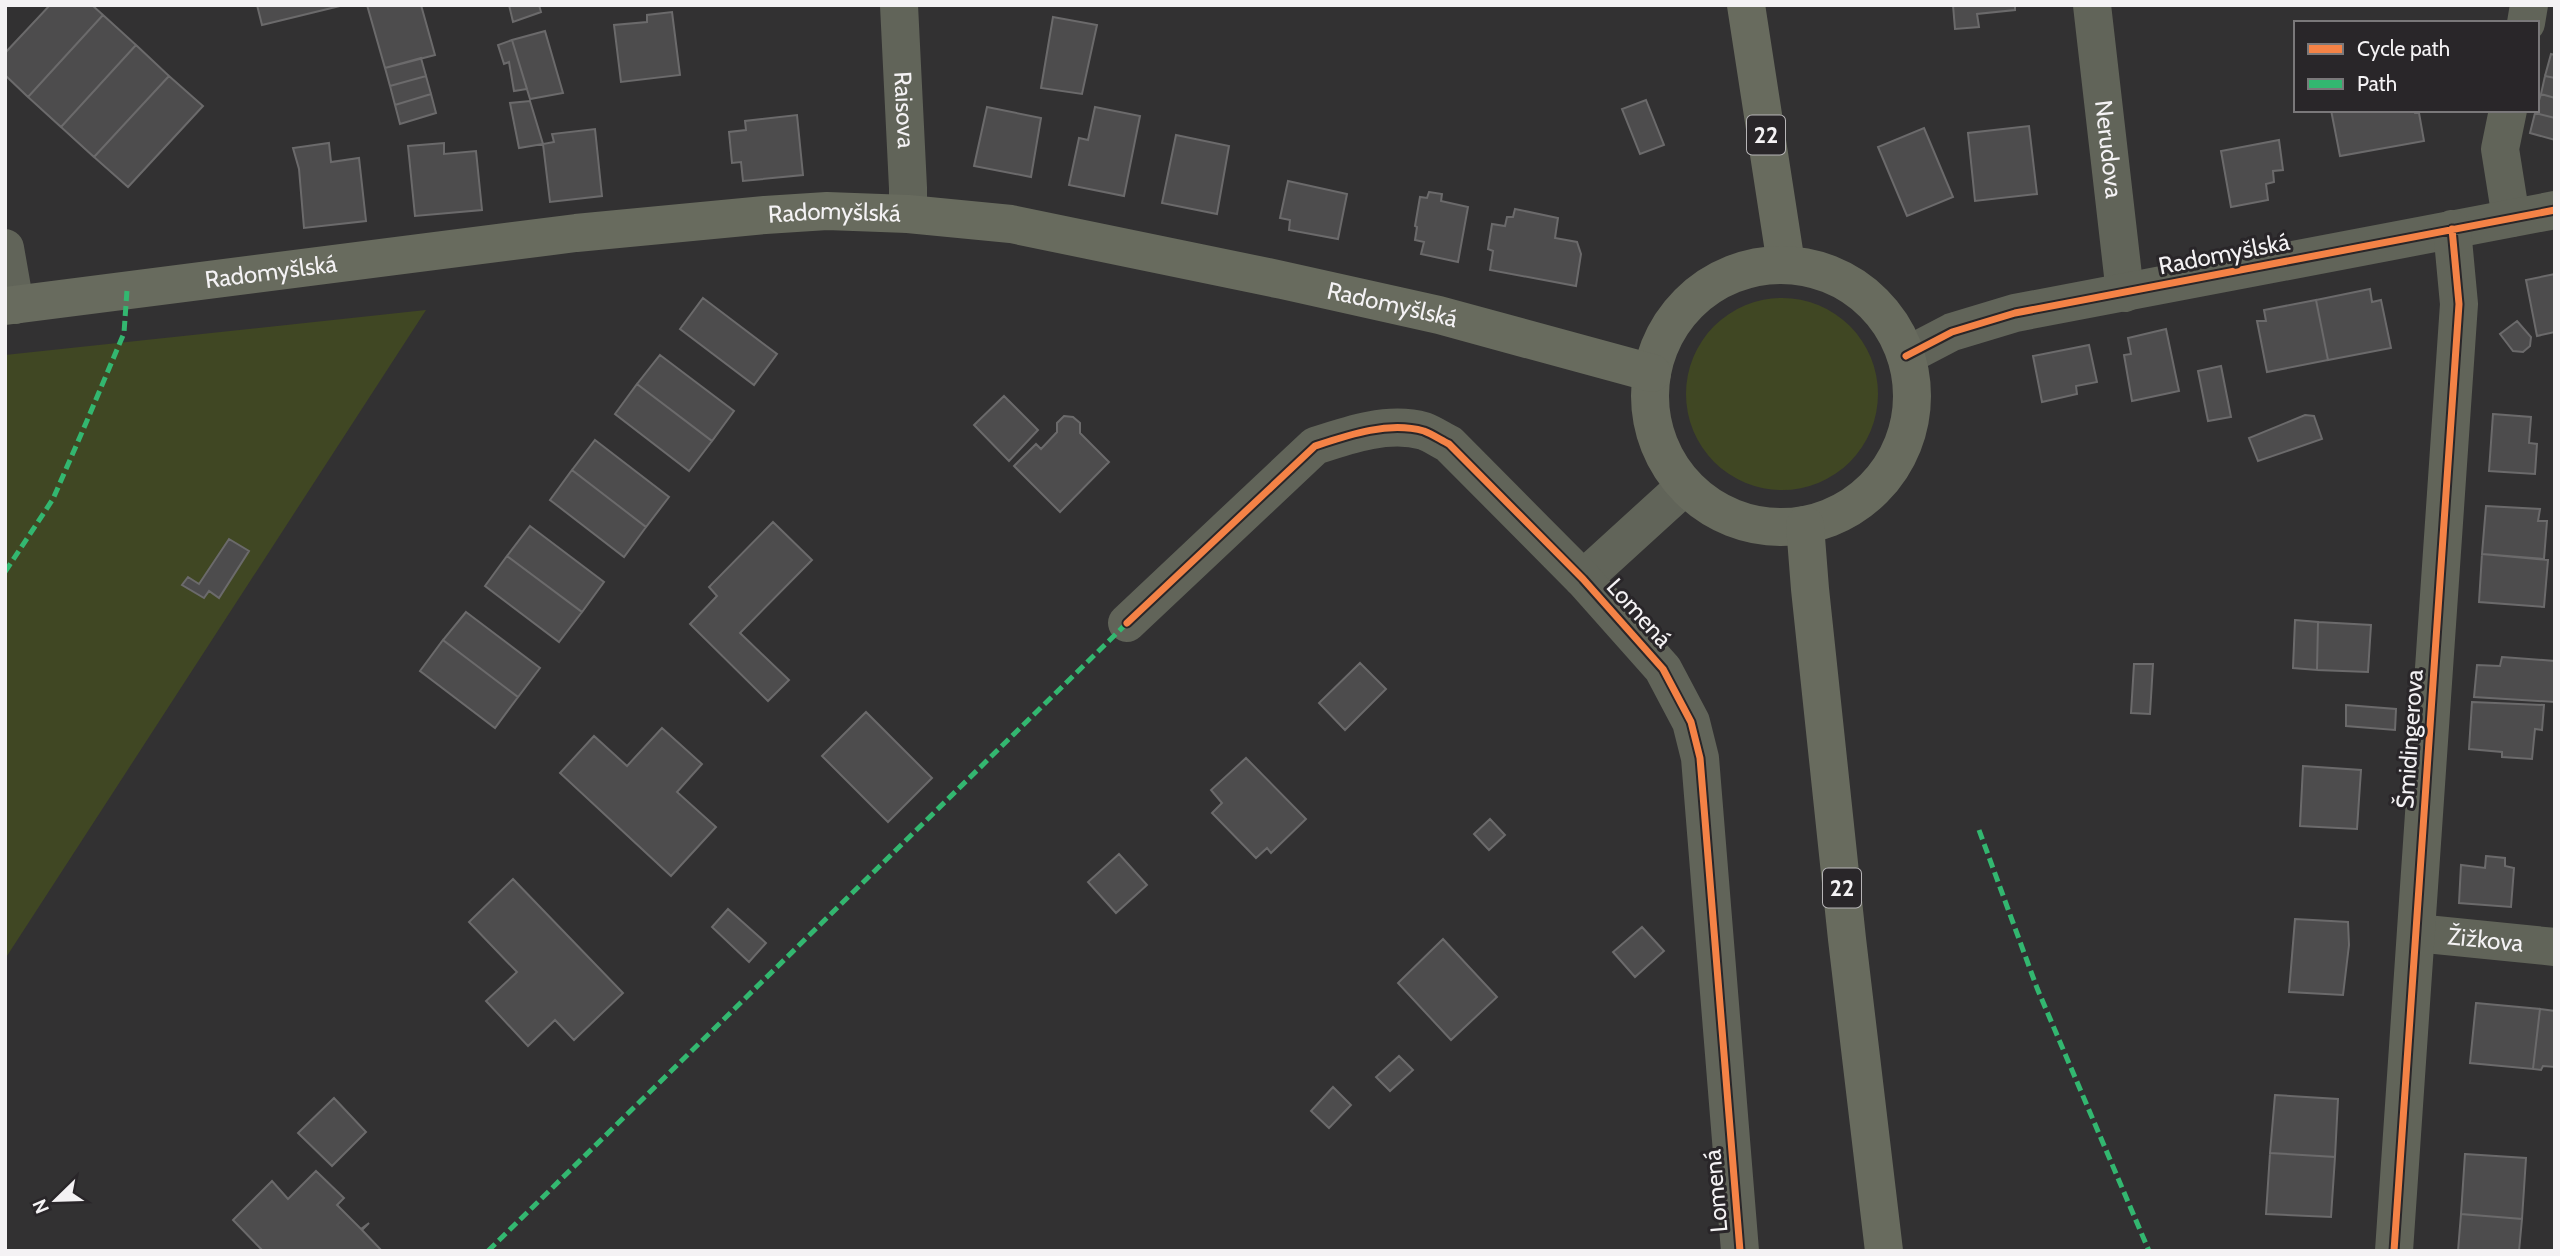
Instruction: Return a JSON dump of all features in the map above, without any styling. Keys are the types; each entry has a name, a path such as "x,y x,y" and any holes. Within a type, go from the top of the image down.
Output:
{"main road":[{"name":"22","path":"1745,5 1786,264"},
{"name":"Radomyšlská","path":"10,305 576,233 827,211 1011,224 1439,315 1652,373"},
{"path":"1786,264 1818,270 1847,282 1873,301 1893,327 1906,355 1913,392 1909,429 1894,464 1870,493 1840,514 1805,525 1772,527 1740,520 1710,507 1685,486 1667,461 1655,433 1650,403 1652,373 1664,337 1685,306 1714,283 1749,268 1786,264"},
{"name":"22","path":"1805,525 1839,858 1884,1251"}],"street":[{"name":"Raisova","path":"899,5 908,215"},
{"name":"Nerudova","path":"2092,5 2125,293"},
{"path":"2508,112 2500,149 2511,218"},
{"name":"Radomyšlská","path":"1906,355 1952,332 2015,313 2555,210"},
{"name":"Šmidingerova","path":"2394,1251 2459,304 2452,229"},
{"path":"5,248 10,305"},
{"name":"Lomená","path":"1127,623 1315,446 1350,434 1399,427 1425,432 1448,444 1583,579 1663,669 1691,722 1700,758 1740,1251"},
{"name":"Lomená","path":"1583,579 1685,486"},
{"name":"Žižkova","path":"2416,933 2555,947"}],"green space":[{"path":"1782,298 1819,305 1850,326 1871,357 1878,394 1871,431 1850,462 1819,483 1782,490 1745,483 1714,462 1693,431 1686,394 1693,357 1714,326 1745,305"},
{"path":"426,310 5,959 5,355"}],"building":[{"path":"50,5 92,5 103,15 28,97 5,75 5,53"},
{"path":"257,5 344,5 262,25"},
{"path":"367,5 421,5 435,55 385,68"},
{"path":"509,5 539,5 541,12 513,22"},
{"path":"1953,5 2015,5 2015,10 1977,14 1979,27 1955,29"},
{"path":"672,12 680,75 621,82 614,25 647,22 647,15"},
{"path":"103,15 136,45 61,127 28,97"},
{"path":"1053,17 1097,25 1082,94 1041,88"},
{"path":"545,31 563,93 530,99 512,40"},
{"path":"512,40 527,89 514,91 509,62 504,64 498,45"},
{"path":"136,45 169,76 94,157 61,127"},
{"path":"2551,54 2555,55 2555,78 2545,76"},
{"path":"421,58 426,76 390,86 385,68"},
{"path":"169,76 203,106 128,187 94,157"},
{"path":"426,76 431,94 395,105 390,86"},
{"path":"2545,76 2555,78 2555,98 2541,94"},
{"path":"431,94 436,113 400,124 395,105"},
{"path":"2541,94 2555,98 2555,118 2535,113 2539,112"},
{"path":"1646,100 1664,145 1640,154 1622,109"},
{"path":"530,101 543,144 519,148 510,103"},
{"path":"987,107 1041,118 1031,177 974,166"},
{"path":"1095,107 1140,116 1124,196 1069,185 1079,138 1088,140"},
{"path":"2331,112 2419,113 2424,141 2340,156"},
{"path":"2535,113 2555,118 2555,140 2530,133"},
{"path":"797,115 803,175 743,181 741,162 732,163 729,132 746,130 745,121"},
{"path":"2029,126 2037,194 1975,201 1968,133"},
{"path":"1924,128 1953,197 1907,216 1878,147"},
{"path":"595,129 602,196 550,202 543,144 554,142 552,134"},
{"path":"1176,135 1229,146 1217,214 1162,203"},
{"path":"2279,140 2283,170 2273,171 2274,182 2266,184 2268,200 2231,207 2221,151"},
{"path":"329,143 331,162 359,158 366,221 304,228 299,169 293,148"},
{"path":"444,143 444,154 476,151 482,210 415,216 408,146"},
{"path":"1288,181 1347,194 1338,239 1289,230 1290,220 1280,218"},
{"path":"1429,192 1442,194 1441,201 1468,207 1458,262 1421,254 1424,242 1415,240 1420,197 1427,198"},
{"path":"1515,209 1558,218 1555,238 1577,242 1581,254 1576,286 1490,270 1493,251 1488,249 1492,224 1505,226 1507,217 1513,217"},
{"path":"2555,274 2555,332 2537,336 2526,280"},
{"path":"2370,289 2372,302 2381,300 2391,348 2328,360 2316,300"},
{"path":"703,298 777,354 754,385 680,329"},
{"path":"2316,300 2328,360 2267,372 2257,321 2266,321 2264,310"},
{"path":"2517,321 2531,337 2530,346 2523,352 2513,351 2500,334"},
{"path":"2166,329 2179,391 2132,401 2124,355 2131,354 2128,338"},
{"path":"2089,345 2097,382 2076,386 2077,394 2042,402 2033,356"},
{"path":"660,355 734,411 712,441 637,384"},
{"path":"2221,366 2231,417 2208,421 2198,371"},
{"path":"637,384 712,441 689,471 615,414"},
{"path":"1004,396 1038,430 1009,461 974,425"},
{"path":"2493,414 2531,417 2529,443 2537,444 2535,474 2489,471"},
{"path":"2305,415 2314,416 2322,439 2258,461 2249,438"},
{"path":"1064,416 1073,417 1080,423 1080,433 1109,462 1060,512 1014,466 1036,444 1041,449 1057,432 1057,423"},
{"path":"595,440 669,497 646,527 572,470"},
{"path":"572,470 646,527 624,557 550,500"},
{"path":"2486,506 2540,509 2538,521 2547,521 2544,559 2482,554"},
{"path":"773,522 812,560 740,633 789,680 768,701 690,624 717,596 709,587"},
{"path":"530,526 604,582 582,612 507,556"},
{"path":"229,539 249,551 219,598 209,591 204,598 182,585 188,577 199,584"},
{"path":"2482,554 2548,560 2544,607 2479,602"},
{"path":"507,556 582,612 559,642 485,586"},
{"path":"466,612 540,668 518,697 443,640"},
{"path":"2295,620 2318,622 2317,670 2293,668"},
{"path":"2318,622 2371,625 2368,672 2317,670"},
{"path":"443,640 518,697 495,728 420,671"},
{"path":"2502,657 2555,661 2555,702 2474,697 2477,665 2500,666"},
{"path":"1360,663 1386,689 1345,730 1319,703"},
{"path":"2134,664 2153,664 2150,714 2131,713"},
{"path":"2472,702 2544,705 2542,730 2535,729 2532,759 2502,757 2502,752 2469,749"},
{"path":"2346,705 2396,709 2395,730 2346,726"},
{"path":"866,712 932,778 888,822 822,756"},
{"path":"662,728 702,764 677,792 716,827 671,876 560,773 594,736 627,766"},
{"path":"1246,758 1306,819 1271,853 1267,848 1256,858 1212,813 1222,803 1211,790"},
{"path":"2303,766 2361,770 2357,829 2300,826"},
{"path":"1490,819 1505,835 1489,850 1474,834"},
{"path":"1119,854 1147,885 1116,913 1088,882"},
{"path":"2486,856 2505,858 2505,866 2514,868 2511,907 2459,903 2461,865 2485,868"},
{"path":"513,879 623,993 574,1040 555,1020 528,1046 486,1001 517,972 469,922"},
{"path":"728,909 766,943 749,962 712,927"},
{"path":"2295,919 2348,922 2349,945 2343,995 2289,992"},
{"path":"1642,927 1664,951 1635,977 1613,952"},
{"path":"1443,939 1497,997 1451,1040 1398,983"},
{"path":"2476,1003 2540,1009 2533,1069 2470,1063"},
{"path":"2540,1009 2555,1011 2555,1067 2543,1066 2541,1070 2533,1069"},
{"path":"1399,1056 1413,1070 1390,1091 1376,1077"},
{"path":"1333,1087 1351,1105 1329,1128 1311,1111"},
{"path":"2275,1095 2338,1099 2335,1157 2270,1153"},
{"path":"334,1098 366,1132 332,1166 298,1133"},
{"path":"2270,1153 2335,1157 2331,1217 2266,1214"},
{"path":"2465,1154 2526,1158 2522,1219 2461,1214"},
{"path":"316,1171 344,1198 337,1205 361,1229 369,1223 362,1230 382,1251 263,1251 233,1220 272,1181 288,1199"},
{"path":"2461,1214 2522,1219 2519,1251 2458,1251"}],"marked path":[{"path":"5,572 53,499 86,423 124,333 127,290"},
{"path":"488,1251 1127,623"},
{"path":"1979,830 2037,988 2149,1251"}],"cycle path":[{"path":"1906,356 1952,332 2015,313 2555,210"},
{"path":"2394,1251 2459,304 2452,229"},
{"path":"1127,623 1315,446 1382,428 1424,431 1449,444 1583,579 1663,669 1691,722 1700,758 1740,1251"}]}
